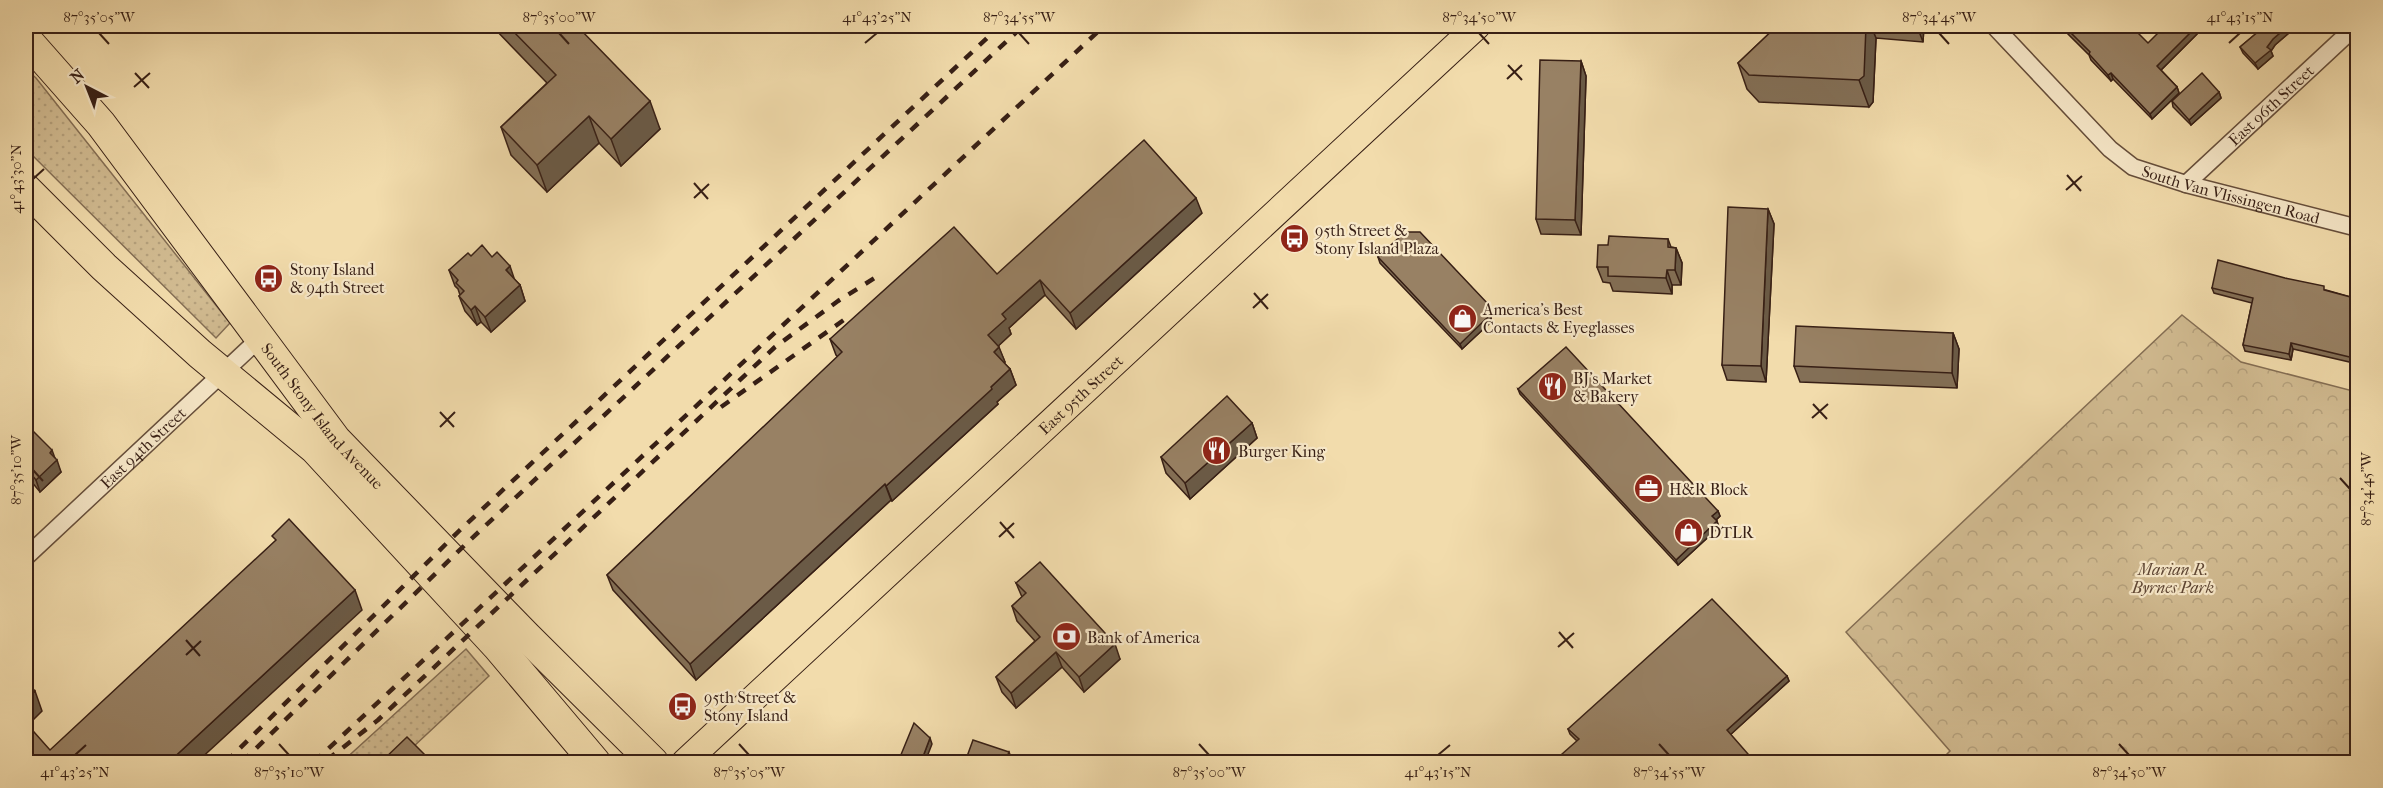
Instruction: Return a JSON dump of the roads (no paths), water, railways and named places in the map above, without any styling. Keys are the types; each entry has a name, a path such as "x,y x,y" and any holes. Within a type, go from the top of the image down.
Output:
{"highway":[{"name":"South Stony Island Avenue","path":"26,39 100,124 336,440 518,628 653,762"},
{"name":"South Stony Island Avenue","path":"26,189 104,267 223,374 315,449 498,647 595,762"}],"main road":[{"name":"East 95th Street","path":"685,762 1477,26"}],"street":[{"name":"South Van Vlissingen Road","path":"1994,26 2110,149 2133,167 2186,184 2358,228"},
{"name":"East 96th Street","path":"2186,184 2356,26"},
{"name":"East 94th Street","path":"26,557 261,338"}],"railway":[{"path":"226,762 460,530 1000,26"},
{"path":"242,762 470,540 1023,26"},
{"path":"314,762 1104,26"},
{"path":"327,760 378,720 775,347 838,301 881,274"},
{"path":"721,407 848,317"}],"place":[{"name":"95th Street & Stony Island Plaza","path":"1294,239"},
{"name":"Stony Island & 94th Street","path":"269,278"},
{"name":"America's Best Contacts & Eyeglasses","path":"1462,318"},
{"name":"BJ's Market & Bakery","path":"1552,387"},
{"name":"Burger King","path":"1217,451"},
{"name":"H&R Block","path":"1648,489"},
{"name":"DTLR","path":"1688,532"},
{"name":"Bank of America","path":"1066,637"},
{"name":"95th Street & Stony Island","path":"683,706"}],"park label":[{"name":"Marian R. Byrnes Park","path":"2173,578"}]}
